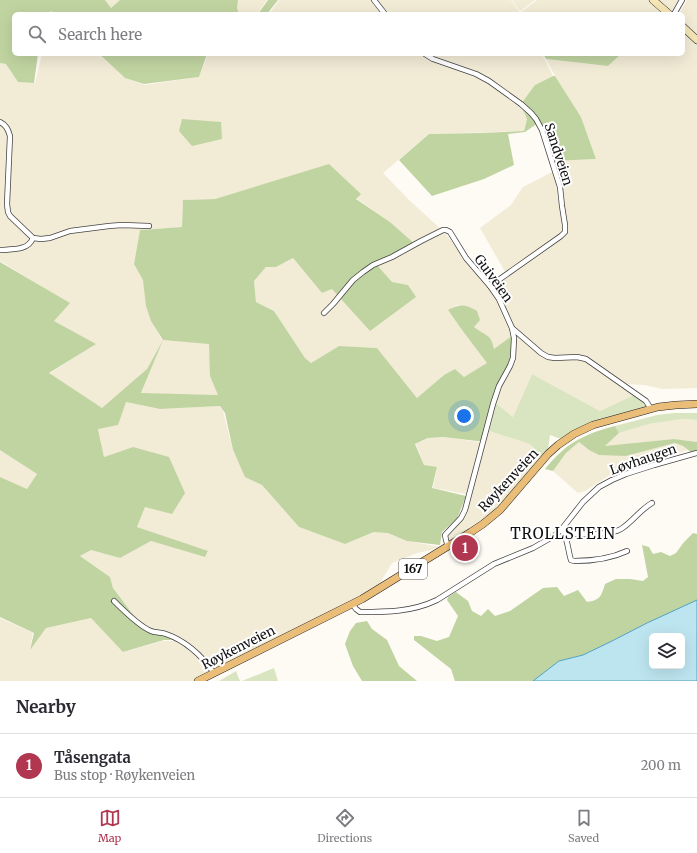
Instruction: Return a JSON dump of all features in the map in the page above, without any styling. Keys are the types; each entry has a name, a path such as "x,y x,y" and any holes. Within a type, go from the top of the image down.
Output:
{"main road":[{"path":"653,0 667,12"},
{"path":"685,29 697,40"},
{"name":"Røykenveien","path":"198,681 352,604 448,547 497,513 548,454 574,434 593,425 663,406 697,404"}],"street":[{"path":"374,0 383,12"},
{"path":"675,12 682,0"},
{"name":"Sandveien","path":"428,56 476,74 489,81 531,113 542,130 560,187 565,232 562,236 490,286"},
{"path":"0,122 4,124 10,136 7,204 8,212 10,216 33,238 50,238 70,231 109,226 149,226"},
{"name":"Guiveien","path":"324,313 353,280 373,265 392,258 421,240 446,230 450,232 466,258 499,299 512,328 541,353 548,357 577,357 586,359 646,401 651,409"},
{"path":"0,250 18,249 31,243 33,238"},
{"path":"448,547 445,535 461,518 465,510 493,404 499,386 514,358 514,338 512,328"},
{"name":"Løvhaugen","path":"352,604 360,612 397,612 428,604 437,600 494,564 533,548 562,532 583,502 599,487 626,474 697,453"},
{"path":"627,551 603,559 574,561 570,556 562,532 597,534 620,530 646,506 652,503"},
{"path":"114,601 145,628 150,631 168,635 194,650 214,673"}],"shaded area":[{"path":"105,0 120,0 111,8"},
{"path":"238,0 267,0 258,12 237,12 236,7"},
{"path":"279,0 511,0 520,12 270,12"},
{"path":"512,0 535,0 520,11"},
{"path":"537,0 649,0 662,12 521,12"},
{"path":"657,0 679,0 670,12"},
{"path":"687,0 697,0 697,35 685,24 685,12 680,12"},
{"path":"685,33 697,44 697,388 663,389 644,385 626,384 585,360 634,395 600,411 532,374 513,417 496,403 500,390 514,360 514,328 528,342 513,326 513,335 494,350 487,335 474,327 467,306 458,305 448,310 488,363 464,377 455,369 443,376 417,398 377,348 339,346 311,363 305,358 274,311 256,302 254,281 266,267 276,267 293,258 322,293 332,289 408,285 392,282 377,265 415,244 390,222 356,198 361,193 242,191 215,199 183,200 182,227 140,230 134,264 144,280 157,331 162,340 209,343 211,377 220,395 141,394 161,343 147,369 102,409 49,374 95,344 54,321 69,303 0,261 0,63 6,64 18,82 35,83 42,56 100,56 125,78 145,85 199,77 207,56 543,56 553,76 535,85 524,131 429,134 383,173 409,200 442,230 491,286 507,275 480,228 511,205 523,187 554,171 563,234 566,234 566,225 553,161 596,159 581,117 546,59 608,66 619,56 685,56"},
{"path":"126,402 160,409 220,406 223,411 233,451 246,477 261,484 299,527 345,544 375,532 388,532 408,541 440,547 417,553 392,563 378,586 336,609 217,668 195,648 172,634 160,632 140,624 113,588 110,577 80,556 91,550 120,558 151,541 205,557 208,552 137,527 145,507 133,447 104,457 98,428"},
{"path":"682,419 697,420 697,442 674,439 604,447 619,433 649,424"},
{"path":"489,431 527,443 532,446 541,459 496,510 448,543 447,536 467,511"},
{"path":"446,437 484,443 466,494 433,488 437,468 424,465 416,444 429,438"},
{"path":"579,442 589,450 626,456 675,443 688,450 613,473 585,491 578,493 553,471 566,453"},
{"path":"0,450 37,474 27,489 0,477"},
{"path":"0,618 33,633 30,648 45,628 91,618 124,652 163,641 177,641 192,651 202,661 208,668 208,673 192,681 0,681"}],"green space":[{"path":"0,0 105,0 111,8 120,0 238,0 237,8 238,12 12,12 12,56 38,56 34,83 18,82 6,64 0,63"},
{"path":"268,0 278,0 269,12 259,12"},
{"path":"101,56 206,56 199,77 144,84 125,78"},
{"path":"544,56 619,56 608,66 546,59"},
{"path":"555,76 581,117 596,159 553,161 538,123 525,132 508,134 514,165 484,179 432,196 399,160 429,134 524,131 527,119 521,104 535,85"},
{"path":"182,119 221,122 222,139 192,146 179,131"},
{"path":"329,164 361,194 356,199 390,222 415,244 377,265 392,282 408,285 416,297 370,331 332,289 322,293 293,258 276,267 266,267 254,281 256,302 274,311 305,358 311,363 339,346 377,348 417,398 444,375 455,369 464,377 487,363 448,310 462,306 469,307 477,311 480,320 474,327 489,337 494,349 513,335 513,359 499,390 485,442 444,437 428,438 415,444 424,465 437,467 432,488 466,496 457,519 442,532 440,545 407,541 388,533 374,532 345,544 299,527 262,485 245,477 233,450 225,413 220,406 160,409 126,402 118,425 98,429 104,457 133,447 169,457 185,493 172,514 145,507 137,527 208,551 205,557 151,541 120,558 91,550 80,556 110,577 113,588 140,624 159,631 172,639 123,652 91,618 46,628 30,650 34,633 0,617 0,477 27,489 37,474 0,450 0,262 70,303 54,321 96,344 49,373 102,408 147,369 163,340 151,321 146,306 143,280 134,264 140,230 182,227 183,200 215,199","holes":["163,340 209,344 210,376 218,395 141,393"]},
{"path":"532,374 600,411 634,395 648,406 561,439 550,435 548,450 541,459 532,446 527,443 489,431 496,403 513,417"},
{"path":"697,413 697,420 682,419 649,424 619,433 615,426 657,415"},
{"path":"615,426 619,433 605,446 674,439 697,442 697,450 692,453 683,446 675,443 626,456 599,455 589,450 579,442 566,453 553,471 545,469 559,454 579,439 600,430"},
{"path":"693,533 697,534 697,600 583,655 559,661 533,681 455,681 451,669 414,640 414,636 421,636 437,641 449,637 458,616 447,600 448,597 456,592 468,601 472,611 481,616 488,609 495,616 510,611 543,588 557,587 564,596 578,590 587,602 597,599 605,584 616,579 643,581 648,577 642,545 649,547 653,554 661,552 670,556 676,553"},
{"path":"367,621 372,629 387,640 399,666 417,681 362,681 353,666 345,644 350,631 356,623"},
{"path":"274,668 278,681 242,681"},
{"path":"236,671 240,681 219,681"}],"water":[{"path":"697,600 697,681 533,681 559,661 583,655"}],"place":[{"name":"Tåsengata","path":"465,548"}],"district":[{"name":"TROLLSTEIN","path":"563,534"}]}
